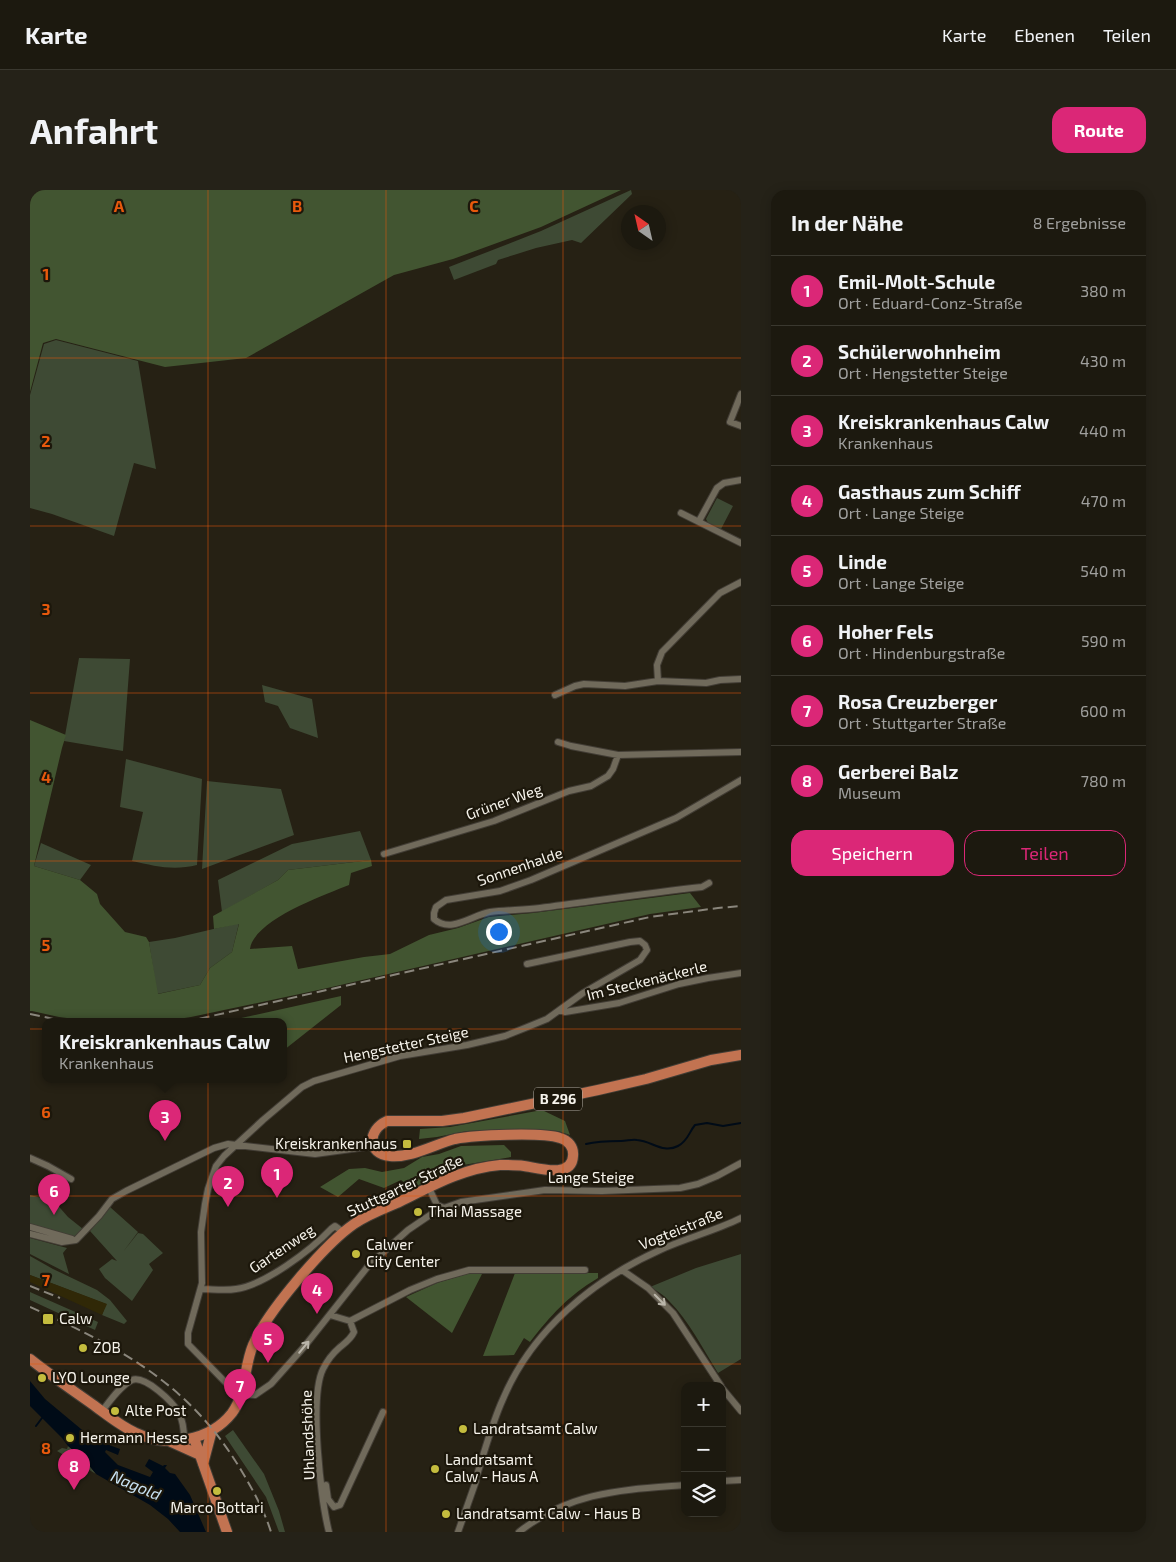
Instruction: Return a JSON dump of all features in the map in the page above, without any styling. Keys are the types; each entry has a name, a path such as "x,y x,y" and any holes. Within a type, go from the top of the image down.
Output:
{"main road":[{"name":"B 296","path":"373,1146 373,1133 376,1128 387,1122 442,1121 464,1118 589,1092 646,1079 711,1060 741,1055"},
{"name":"Stuttgarter Straße","path":"169,1441 189,1438 212,1430 232,1413 241,1394 251,1350 259,1334 272,1313 299,1279 343,1232 365,1218 455,1176 492,1166 521,1166 553,1171 566,1168 573,1159 572,1148 562,1138 534,1136 457,1139 392,1156 383,1155 373,1146"},
{"path":"30,1359 137,1434 169,1441 202,1460"},
{"path":"202,1460 212,1430"},
{"path":"189,1438 202,1460 227,1532"}],"street":[{"path":"741,394 730,422 741,426"},
{"path":"699,522 717,488 724,483 741,480"},
{"path":"681,512 741,543"},
{"path":"658,681 657,665 662,652 720,593 741,582"},
{"path":"555,696 575,686 584,684 624,686 658,681 706,683 741,679"},
{"path":"558,742 618,755 741,752"},
{"name":"Grüner Weg","path":"384,854 494,821 569,791 591,786 608,776 613,769 618,755"},
{"name":"Sonnenhalde","path":"709,883 702,887 488,913 458,924 446,926 434,919 436,907 446,900 500,891 531,880 676,818 741,780"},
{"name":"Hengstetter Steige","path":"241,1394 232,1389 188,1344 188,1333 202,1283 201,1232 208,1190 216,1166 224,1156 302,1087 314,1081 400,1056 467,1045 505,1036 546,1019 583,992 640,960 647,950 640,941 630,942 527,964"},
{"name":"Im Steckenäckerle","path":"560,1010 565,1012 620,1003 679,984 741,973"},
{"path":"30,1234 62,1242 76,1240 112,1199 214,1148 228,1144 315,1154 373,1146"},
{"path":"30,1158 71,1179"},
{"name":"Lange Steige","path":"437,1205 444,1208 461,1202 544,1190 602,1191 680,1188 698,1184 741,1163"},
{"path":"241,1394 255,1395 271,1384 330,1315 369,1265 408,1230 433,1213 437,1205 429,1188"},
{"name":"Vogteistraße","path":"458,1532 503,1398 538,1340 569,1307 595,1287 622,1270 661,1249 712,1231 741,1218"},
{"name":"Gartenweg","path":"201,1289 236,1289 250,1285 262,1280 306,1251 335,1226 343,1232"},
{"path":"30,1227 56,1236 76,1240"},
{"path":"330,1315 350,1321 410,1290 437,1279 469,1270 585,1270"},
{"path":"622,1270 648,1288 673,1313 719,1382"},
{"name":"Uhlandshöhe","path":"329,1532 324,1511 320,1469 317,1406 318,1384 328,1359 352,1337 354,1332 350,1321"},
{"path":"102,1411 118,1391 132,1380 143,1381 160,1392 176,1407 189,1438"},
{"path":"726,1392 741,1411"},
{"path":"320,1469 324,1472 330,1503 334,1507 340,1505 383,1412"},
{"path":"726,1481 741,1480"},
{"path":"519,1532 552,1510 578,1500 621,1491 681,1485"}],"green space":[{"path":"30,190 621,190 541,227 453,259 394,275 246,358 165,367 56,339 43,343 30,392"},
{"path":"631,190 632,194 581,243 572,240 536,248 498,260 496,264 454,280 449,267 541,231"},
{"path":"56,340 138,361 156,469 134,463 114,536 30,508 30,395 44,344"},
{"path":"717,498 733,506 721,529 708,523 706,519"},
{"path":"79,658 130,659 123,751 64,741"},
{"path":"262,685 312,699 318,738 290,728 278,706 265,702"},
{"path":"30,720 66,735 34,866 80,880 97,894 100,904 125,932 146,937 149,942 158,994 200,985 210,968 232,952 239,924 214,929 213,916 278,880 288,870 371,860 372,866 351,873 349,885 292,910 276,919 254,938 250,949 292,946 298,969 390,954 429,935 458,928 489,917 690,893 701,907 650,914 323,989 185,1018 67,1018 30,1011"},
{"path":"126,759 202,779 197,865 172,868 132,861 143,812 120,807"},
{"path":"207,781 281,789 294,835 202,869"},
{"path":"360,831 371,860 288,870 278,880 222,912 218,880 292,844"},
{"path":"41,843 91,865 80,880 34,866"},
{"path":"239,923 232,952 210,968 200,985 157,994 149,942"},
{"path":"341,996 341,1005 287,1048 287,1018 241,1018"},
{"path":"542,1110 565,1121 570,1135 558,1131 521,1129 467,1131 419,1139 420,1129 450,1127"},
{"path":"504,1145 511,1152 511,1157 463,1165 412,1188 401,1180 384,1188 359,1179 338,1197 320,1187 349,1169 365,1168 382,1172 404,1168 422,1157 439,1154 461,1146"},
{"path":"30,1195 54,1201 68,1217 83,1229 76,1238 30,1224"},
{"path":"110,1207 138,1232 123,1252 138,1233 143,1234 163,1253 149,1264 153,1270 132,1301 105,1278 99,1269 112,1259 117,1261 90,1231"},
{"path":"30,1238 67,1248 63,1253 69,1274 30,1254"},
{"path":"741,1254 741,1359 718,1373 683,1317 665,1297 650,1287 696,1268"},
{"path":"30,1256 97,1290 110,1300 127,1321 124,1324 102,1315 106,1304 30,1275"},
{"path":"515,1273 598,1273 598,1278 561,1307 530,1342 524,1338 514,1355 483,1356"},
{"path":"467,1274 482,1274 452,1333 406,1297 437,1283"},
{"path":"30,1292 98,1322 95,1330 30,1300"},
{"path":"233,1430 264,1474 279,1511 285,1532 279,1532 266,1497 225,1436"},
{"path":"68,1446 84,1459 96,1474 57,1451 62,1448 67,1449"}],"sand":[{"path":"30,1275 107,1304 102,1315 30,1282"}],"water":[{"name":"Nagold","path":"30,1381 45,1399 93,1439 120,1449 118,1455 106,1450 105,1452 118,1465 150,1477 153,1472 145,1466 149,1459 163,1466 167,1465 165,1468 170,1473 175,1474 190,1495 206,1532 180,1532 168,1519 150,1505 96,1474 84,1459 68,1446 30,1406"}],"waterway":[{"path":"586,1144 635,1140 667,1149 684,1142 695,1125 707,1123 723,1126 741,1123"},
{"path":"36,1426 42,1418"}],"railway":[{"path":"203,1018 650,917 741,906"},
{"path":"30,1014 49,1018"},
{"path":"30,1286 60,1298"},
{"path":"30,1307 122,1353 175,1391 199,1413 221,1440 241,1470 254,1493 271,1532"}],"place":[{"name":"Kreiskrankenhaus Calw","path":"165,1141"},
{"name":"Kreiskrankenhaus","path":"407,1144"},
{"name":"Emil-Molt-Schule","path":"277,1198"},
{"name":"Schülerwohnheim","path":"228,1207"},
{"name":"Thai Massage","path":"418,1212"},
{"name":"Hoher Fels","path":"54,1215"},
{"name":"Calwer City Center","path":"356,1254"},
{"name":"Gasthaus zum Schiff","path":"317,1314"},
{"name":"Calw","path":"48,1319"},
{"name":"ZOB","path":"83,1348"},
{"name":"Linde","path":"268,1363"},
{"name":"LYO Lounge","path":"42,1378"},
{"name":"Rosa Creuzberger","path":"240,1410"},
{"name":"Alte Post","path":"115,1411"},
{"name":"Landratsamt Calw","path":"463,1429"},
{"name":"Hermann Hesse","path":"70,1438"},
{"name":"Landratsamt Calw - Haus A","path":"435,1469"},
{"name":"Gerberei Balz","path":"74,1490"},
{"name":"Marco Bottari","path":"217,1491"},
{"name":"Landratsamt Calw - Haus B","path":"446,1514"}]}
